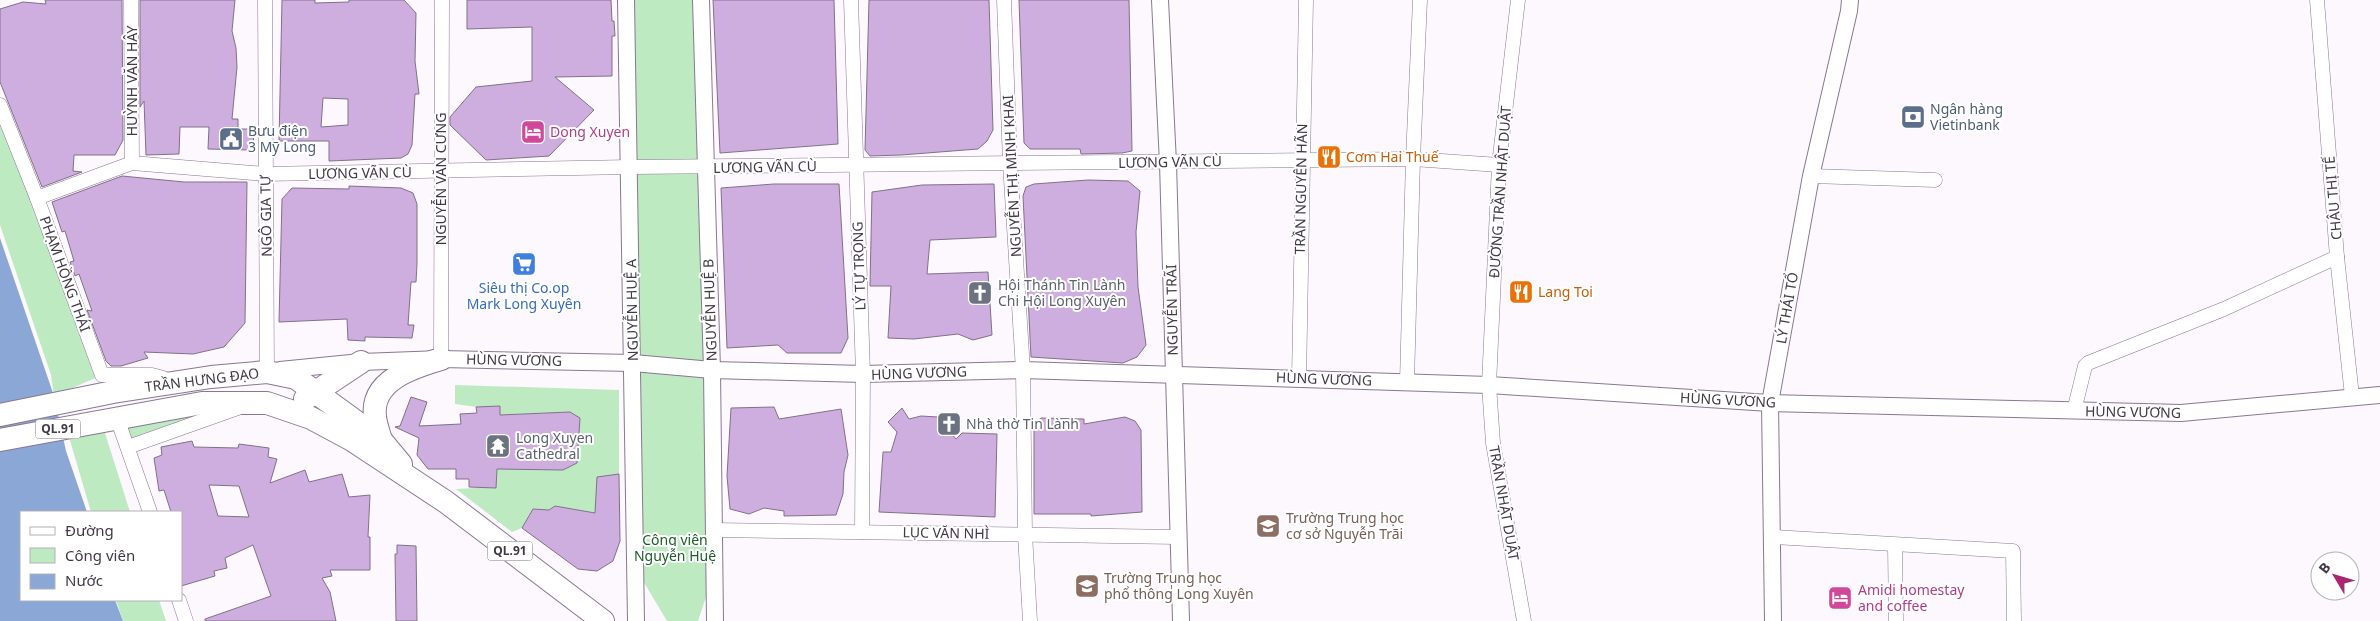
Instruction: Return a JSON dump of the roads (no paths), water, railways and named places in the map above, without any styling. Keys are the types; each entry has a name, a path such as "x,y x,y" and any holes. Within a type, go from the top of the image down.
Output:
{"highway":[{"path":"381,440 374,416 378,399 388,382 409,369 441,358"},
{"path":"260,403 305,399 361,362"},
{"name":"TRẦN HƯNG ĐẠO","path":"0,415 113,392 211,377 267,372 296,378 316,393"},
{"name":"QL.91","path":"316,393 381,440 416,483"},
{"name":"QL.91","path":"0,440 202,403 260,403 311,418 352,440 446,502 603,621"}],"street":[{"name":"HUỲNH VĂN HÂY","path":"131,0 132,163"},
{"name":"NGÔ GIA TỰ","path":"265,0 267,372"},
{"name":"NGUYỄN VĂN CƯNG","path":"441,358 442,0"},
{"name":"NGUYỄN HUỆ A","path":"626,0 636,621"},
{"name":"NGUYỄN HUỆ B","path":"701,0 712,370 715,621"},
{"name":"LÝ TỰ TRỌNG","path":"851,0 863,374 862,532"},
{"name":"NGUYỄN THỊ MINH KHAI","path":"1004,0 1010,163 1023,370 1025,534 1030,621"},
{"name":"NGUYỄN TRÃI","path":"1160,0 1168,163 1177,537 1181,621"},
{"name":"TRẦN NGUYÊN HÃN","path":"1299,378 1301,160 1306,0"},
{"path":"1407,382 1413,159 1420,0"},
{"name":"ĐƯỜNG TRẦN NHẬT DUẬT","path":"1489,385 1500,164 1518,0"},
{"name":"LÝ THÁI TỔ","path":"1773,621 1770,403 1811,176 1850,0"},
{"name":"CHÂU THỊ TẾ","path":"2317,0 2337,257 2352,396"},
{"name":"PHẠM HỒNG THÁI","path":"0,105 37,198 102,375 160,376 172,384"},
{"name":"LƯƠNG VÃN CÙ","path":"37,198 132,163 265,174 630,167 705,168 1413,159 1500,164"},
{"path":"1811,176 1935,180"},
{"path":"2074,411 2085,366 2088,363 2224,309 2337,257"},
{"name":"HÙNG VƯƠNG","path":"267,372 361,362 441,358 633,363 712,370 863,374 1023,370 1489,385 1770,403 2181,413 2352,396 2380,395"},
{"name":"TRẦN NHẬT DUẬT","path":"1489,385 1493,443 1524,621"},
{"path":"128,447 260,403"},
{"path":"117,418 150,511"},
{"name":"LỤC VĂN NHÌ","path":"714,530 1177,537"},
{"path":"1773,537 1895,546 2013,551 2014,621"},
{"path":"1895,546 1896,621"},
{"path":"179,601 186,621"}],"water":[{"path":"0,238 54,396 66,451 87,511 20,511 20,601 115,601 123,621 0,621"}],"place":[{"name":"Ngân hàng Vietinbank","path":"1913,117"},
{"name":"Dong Xuyen","path":"533,132"},
{"name":"Bưu điện 3 Mỹ Long","path":"231,139"},
{"name":"Cơm Hai Thuế","path":"1329,157"},
{"name":"Siêu thị Co.op Mark Long Xuyên","path":"524,264"},
{"name":"Lang Toi","path":"1521,292"},
{"name":"Hội Thánh Tin Lành Chi Hội Long Xuyên","path":"980,293"},
{"name":"Nhà thờ Tin Lành","path":"949,424"},
{"name":"Long Xuyen Cathedral","path":"498,446"},
{"name":"Trường Trung học cơ sở Nguyễn Trãi","path":"1268,526"},
{"name":"Trường Trung học phổ thông Long Xuyên","path":"1087,586"},
{"name":"Amidi homestay and coffee","path":"1840,598"}],"park label":[{"name":"Công viên Nguyễn Huệ","path":"675,548"}]}
